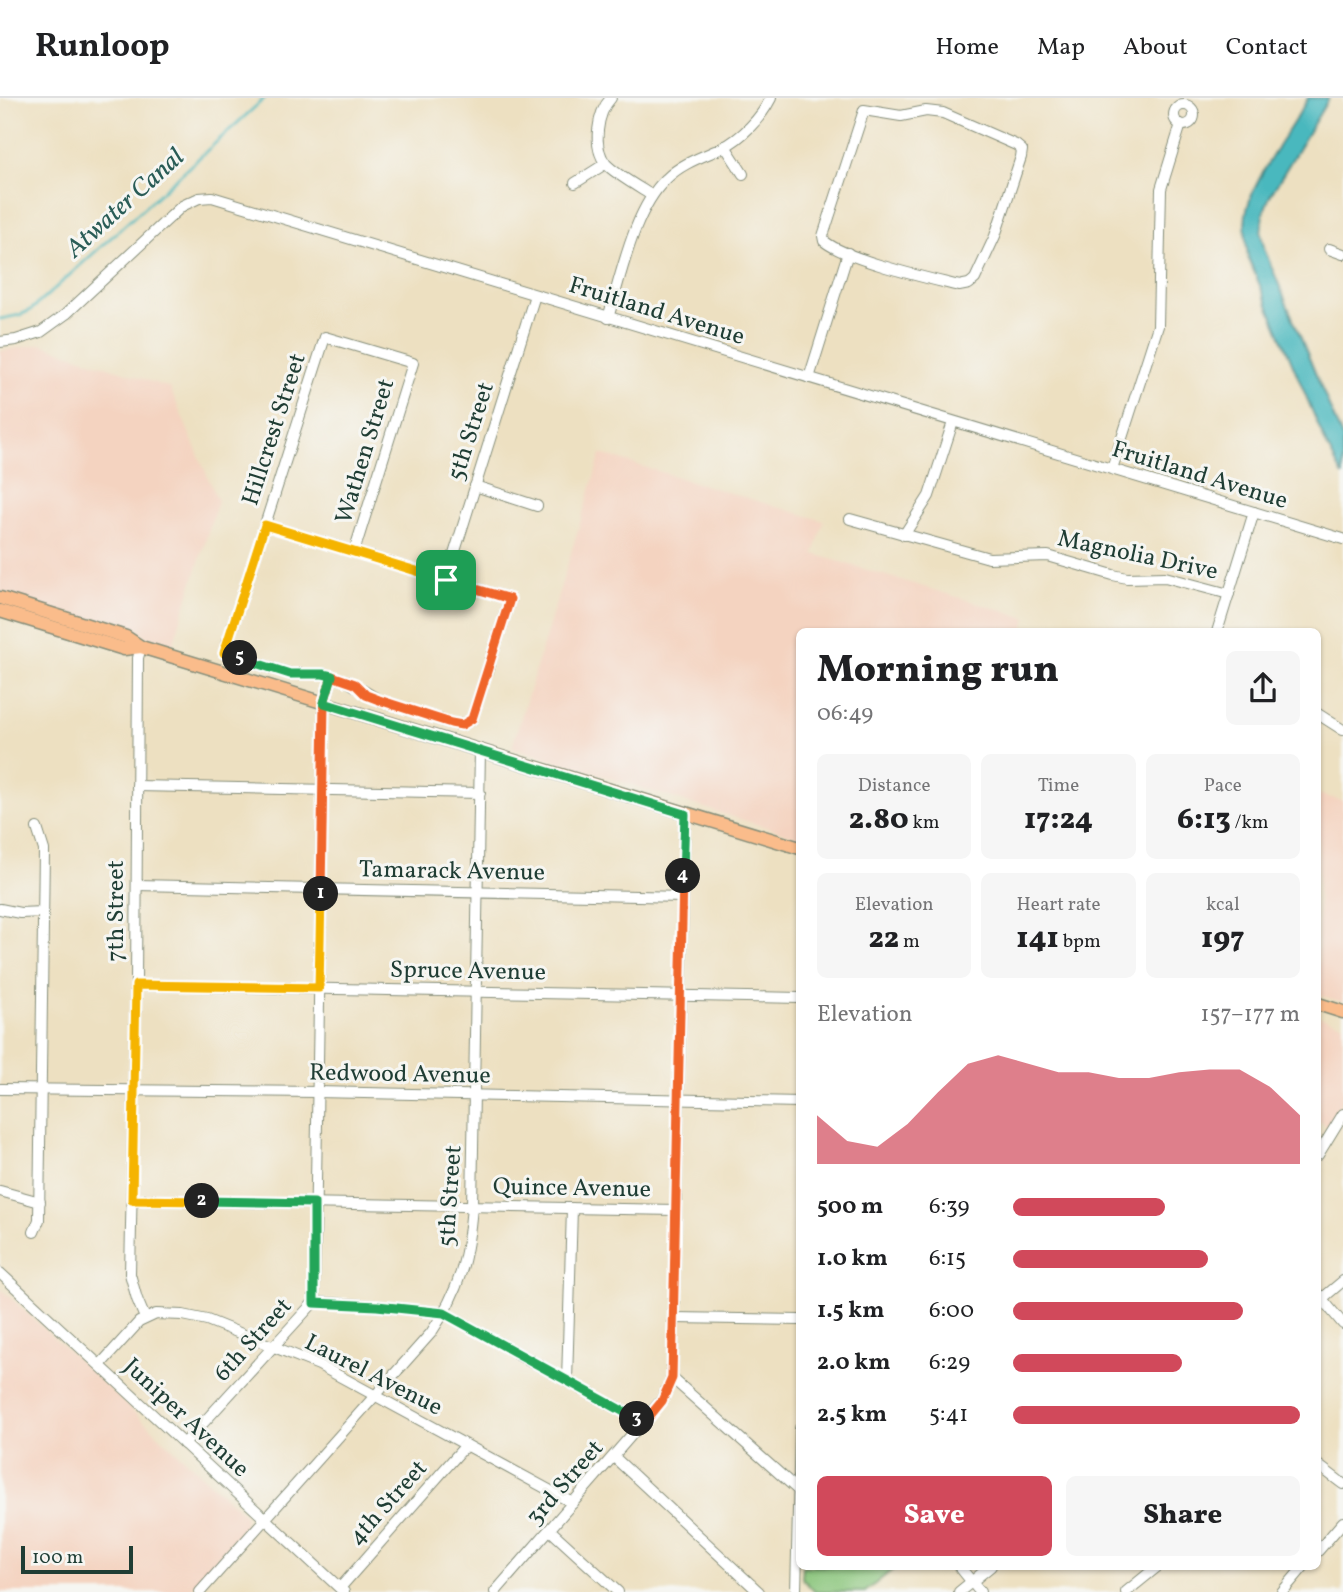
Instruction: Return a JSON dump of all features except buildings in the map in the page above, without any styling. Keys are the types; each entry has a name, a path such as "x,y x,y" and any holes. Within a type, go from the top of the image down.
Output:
{"main road":[{"path":"0,598 127,637 141,647 796,847"},
{"path":"0,611 124,649 141,647"},
{"path":"1321,1005 1343,1012"}],"street":[{"path":"611,98 601,112 598,128 599,144 606,164 651,195"},
{"path":"608,318 640,216 651,195 681,166 726,146 748,129 771,98"},
{"path":"1112,469 1158,326 1161,188 1181,124 1188,124 1195,116 1188,101"},
{"path":"864,110 901,116 926,111 943,113 1022,150 995,236 975,279 969,284 959,286 947,283 848,253 824,241 823,236 864,110"},
{"path":"726,146 743,174"},
{"path":"575,183 606,164"},
{"name":"Fruitland Avenue","path":"0,342 41,332 66,314 182,206 199,198 212,197 1343,539"},
{"path":"1329,249 1343,254"},
{"path":"809,378 848,253"},
{"name":"5th Street","path":"446,580 535,295"},
{"name":"Hillcrest Street","path":"332,676 290,674 224,653 325,337 413,363"},
{"name":"Wathen Street","path":"354,552 413,363"},
{"path":"904,535 929,496 953,422"},
{"path":"475,486 537,506"},
{"path":"1218,628 1254,512"},
{"name":"Magnolia Drive","path":"850,519 989,558 1048,556 1127,578 1165,577 1229,594"},
{"path":"265,525 510,599 472,719 462,725 379,700 366,695 355,684 332,676"},
{"name":"7th Street","path":"141,647 138,658 136,985 130,1274 145,1318"},
{"name":"6th Street","path":"184,1444 314,1303 324,703 332,676"},
{"path":"1321,716 1343,730"},
{"name":"5th Street","path":"201,1592 423,1342 444,1313 463,1272 472,1206 480,750"},
{"path":"137,786 480,793"},
{"name":"3rd Street","path":"495,1592 644,1423 662,1401 672,1378 685,814"},
{"path":"34,1232 39,1220 43,1089 44,850 37,828"},
{"name":"Tamarack Avenue","path":"137,885 683,897"},
{"path":"0,909 20,913 43,912"},
{"name":"Spruce Avenue","path":"136,985 796,998"},
{"name":"Redwood Avenue","path":"0,1089 796,1101"},
{"path":"1321,1150 1343,1114"},
{"path":"0,1191 40,1202"},
{"name":"Quince Avenue","path":"132,1200 676,1210"},
{"path":"567,1381 572,1208"},
{"name":"Juniper Avenue","path":"0,1273 342,1590"},
{"path":"1321,1297 1343,1281"},
{"path":"1321,1300 1343,1324"},
{"path":"314,1303 444,1313 644,1423"},
{"name":"Laurel Avenue","path":"145,1318 156,1314 207,1320 319,1364 573,1503"},
{"path":"100,1365 145,1318"},
{"path":"674,1318 796,1320"},
{"path":"672,1378 796,1488"},
{"name":"4th Street","path":"342,1590 466,1445"},
{"path":"614,1457 760,1592"},
{"path":"1321,1467 1343,1484"},
{"path":"1321,1548 1343,1522"},
{"path":"550,1530 618,1592"},
{"path":"796,1570 796,1592"},
{"path":"962,1570 980,1592"},
{"path":"959,1592 986,1570"},
{"path":"1126,1592 1153,1570"},
{"path":"1288,1590 1301,1570"}],"shaded area":[{"path":"41,344 170,388 218,501 173,645 0,595 0,351"},
{"path":"601,454 824,521 814,554 1027,618 1024,628 796,628 796,837 512,747"},
{"path":"1321,795 1343,801 1343,1002 1321,996"},
{"path":"1321,1017 1343,1024 1343,1098 1328,1127 1321,1122"},
{"path":"0,1288 246,1516 244,1528 188,1592 0,1592"}],"green space":[{"path":"803,1570 892,1570 865,1592 815,1592 802,1578"}],"water":[{"path":"1308,98 1329,98 1270,196 1263,214 1261,234 1265,251 1343,440 1343,476 1326,444 1248,257 1246,241 1246,214 1256,186"}],"waterway":[{"name":"Atwater Canal","path":"0,319 31,310 265,98"}],"route":[{"path":"446,580 265,525 224,653 290,674 332,676 324,703 685,814 672,1378 662,1401 644,1423 444,1313 314,1303 314,1203 132,1200 136,985 319,988 324,703 332,676 355,684 366,695 451,723 462,725 472,719 510,599 446,580"}]}
